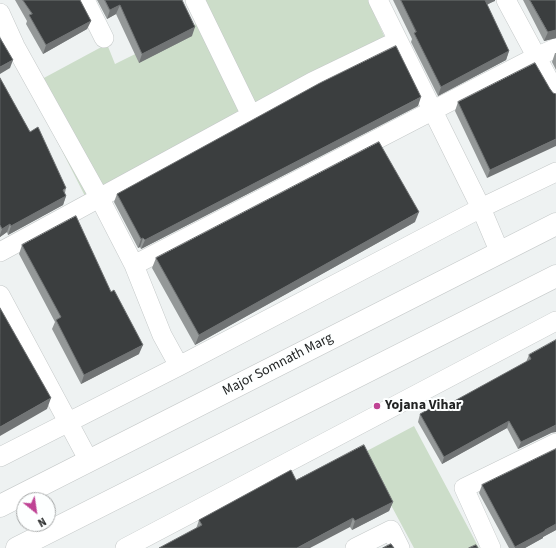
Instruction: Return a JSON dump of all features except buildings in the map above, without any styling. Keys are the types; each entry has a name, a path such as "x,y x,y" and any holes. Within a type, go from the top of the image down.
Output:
{"main road":[{"name":"Major Somnath Marg","path":"0,506 556,224"},
{"path":"17,548 556,276"}],"street":[{"path":"85,0 104,38"},
{"path":"195,0 251,115"},
{"path":"378,0 397,41 482,208 500,253"},
{"path":"506,0 556,93"},
{"path":"0,13 15,46 99,197 134,265 162,335 179,366"},
{"path":"0,252 312,82 397,41"},
{"path":"134,265 556,48"},
{"path":"0,457 179,366 482,208 556,172"},
{"path":"0,295 88,461"},
{"path":"125,548 556,321"},
{"path":"491,548 464,488 556,443"},
{"path":"355,548 391,530 400,548"}],"green space":[{"path":"194,0 368,0 386,40 85,196 29,86 107,44 115,64 202,21"},
{"path":"414,426 479,548 414,548 363,453"}],"place":[{"name":"Yojana Vihar","path":"377,406"}]}
